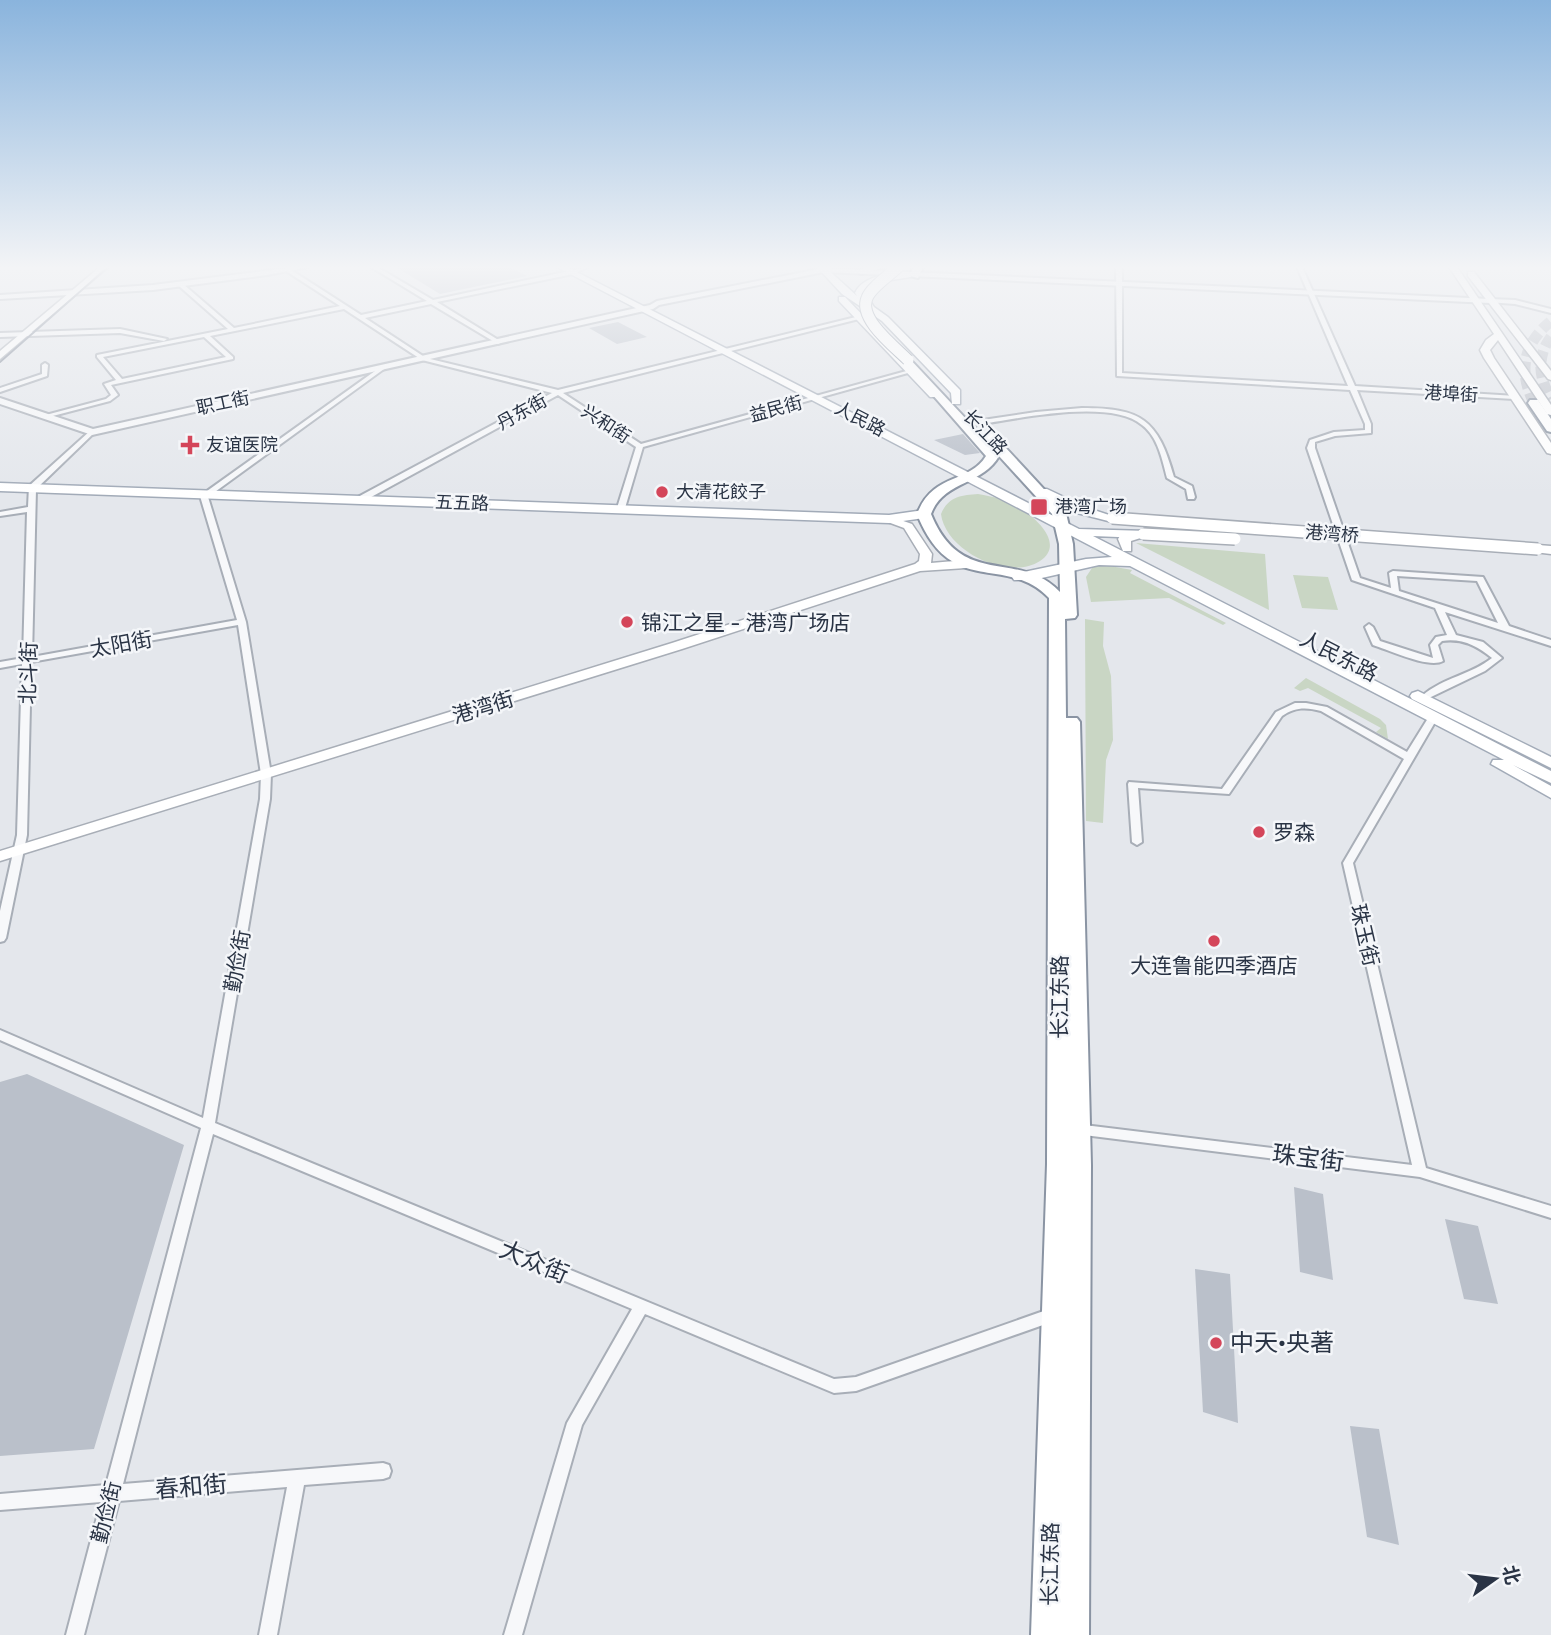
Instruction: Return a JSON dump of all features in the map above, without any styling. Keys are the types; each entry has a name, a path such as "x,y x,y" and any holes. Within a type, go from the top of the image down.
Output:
{"highway":[{"path":"893,343 951,402"},
{"path":"896,343 912,363"},
{"name":"长江路","path":"951,402 976,423 1043,492 1061,518"},
{"name":"长江路","path":"951,402 993,456 987,465 964,468"},
{"path":"1534,403 1551,428"},
{"path":"924,514 933,495 953,481 964,468"},
{"name":"长江东路","path":"924,514 932,534 941,545 965,564 1048,586 1058,597 1069,1128"},
{"name":"长江东路","path":"1061,518 1068,555 1069,1128 1066,1310 1072,1635"},
{"name":"长江东路","path":"1048,1635 1066,1310"}],"main road":[{"path":"0,356 15,343"},
{"name":"人民路","path":"719,343 1088,532 1157,573"},
{"path":"889,343 912,363"},
{"name":"长江路","path":"909,343 956,392 951,402"},
{"path":"1488,343 1485,350 1551,452"},
{"path":"1504,343 1551,412"},
{"path":"1524,343 1551,377"},
{"path":"1529,343 1547,354"},
{"name":"五五路","path":"0,487 889,519 924,514"},
{"path":"1043,492 1081,510 1112,518"},
{"name":"港湾桥","path":"1112,518 1546,554"},
{"path":"889,519 908,526 926,554 928,558 919,567"},
{"path":"1019,577 1047,574 1088,532 1143,534"},
{"name":"人民路","path":"1088,532 1127,548"},
{"path":"1127,548 1124,539 1143,534"},
{"name":"港湾桥","path":"1143,534 1546,554"},
{"name":"人民东路","path":"1127,548 1551,763"},
{"path":"1068,555 1108,559 1157,573"},
{"name":"港湾街","path":"0,856 677,646 919,567 965,564"},
{"name":"人民东路","path":"1157,573 1551,778"},
{"path":"1481,727 1551,751"},
{"path":"1461,733 1494,761 1551,793"}],"street":[{"path":"120,381 100,356 158,343"},
{"path":"45,416 108,400 115,395 107,384 231,358 214,343"},
{"name":"兴和街","path":"400,343 424,359 558,392 640,446 621,508"},
{"name":"职工街","path":"92,432 492,343"},
{"name":"丹东街","path":"359,500 558,392 754,343"},
{"name":"港埠街","path":"1117,343 1119,375 1514,397"},
{"path":"1335,343 1355,389 1369,432 1321,436 1312,441 1311,448 1356,580 1395,590 1551,643"},
{"name":"益民街","path":"640,446 822,396 912,363"},
{"path":"0,390 46,375 45,365"},
{"path":"204,496 382,369"},
{"path":"0,401 92,432 32,488"},
{"path":"976,423 1092,409 1127,414 1145,424 1163,448 1171,478 1189,488 1191,497"},
{"name":"北斗街","path":"0,938 22,835 32,488"},
{"name":"勤俭街","path":"75,1635 208,1126 265,799 266,774 242,622 204,496"},
{"path":"0,514 32,509"},
{"path":"1395,590 1393,573 1480,579 1505,628"},
{"path":"1439,607 1452,637"},
{"name":"太阳街","path":"0,665 242,622"},
{"path":"1369,628 1376,643 1426,660 1438,661 1434,645 1439,639 1452,637 1480,644 1498,658 1487,668 1449,680 1428,695"},
{"path":"1137,842 1133,783 1225,792 1279,714 1288,707 1310,705 1324,709 1410,758"},
{"name":"珠玉街","path":"1420,1172 1348,863 1433,717"},
{"name":"大众街","path":"0,1035 208,1126 834,1386 856,1384 1066,1310"},
{"name":"珠宝街","path":"1069,1128 1420,1172 1551,1212"},
{"path":"513,1635 575,1423 641,1307"},
{"name":"春和街","path":"0,1502 383,1471"},
{"path":"268,1635 297,1477"}],"green space":[{"name":"港湾广场","path":"978,494 1005,500 1032,517 1047,535 1050,544 1048,553 1040,561 1011,568 995,565 965,550 945,527 941,514 947,504 956,498"},
{"path":"1136,543 1265,554 1269,610"},
{"path":"1099,564 1132,570 1130,573 1226,623 1223,625 1169,598 1091,602 1086,577 1092,568"},
{"path":"1293,575 1328,577 1338,610 1302,608"},
{"path":"1085,619 1104,622 1103,646 1111,676 1113,740 1106,760 1103,823 1086,821"},
{"path":"1306,678 1380,719 1386,725 1388,739 1376,732 1381,728 1308,688 1300,691 1294,688"}],"building":[{"path":"963,434 980,453 965,455 934,440"},
{"path":"27,1074 184,1145 94,1449 0,1456 0,1082"},
{"name":"中天·央著","path":"1294,1187 1323,1194 1333,1280 1300,1272"},
{"path":"1445,1219 1478,1226 1498,1304 1464,1299"},
{"name":"中天·央著","path":"1195,1269 1230,1274 1238,1423 1203,1412"},
{"path":"1350,1426 1379,1429 1399,1545 1367,1537"}],"tunnel":[{"path":"1532,343 1525,369 1534,403"},
{"path":"1547,343 1541,368 1551,399"}],"tram line":[{"path":"0,362 21,343"}],"place":[{"name":"友谊医院","path":"190,445"},
{"name":"大清花餃子","path":"662,492"},
{"name":"港湾广场","path":"1039,507"},
{"name":"锦江之星 - 港湾广场店","path":"627,622"},
{"name":"罗森","path":"1259,832"},
{"name":"大连鲁能四季酒店","path":"1214,941"},
{"name":"中天·央著","path":"1216,1343"}]}
